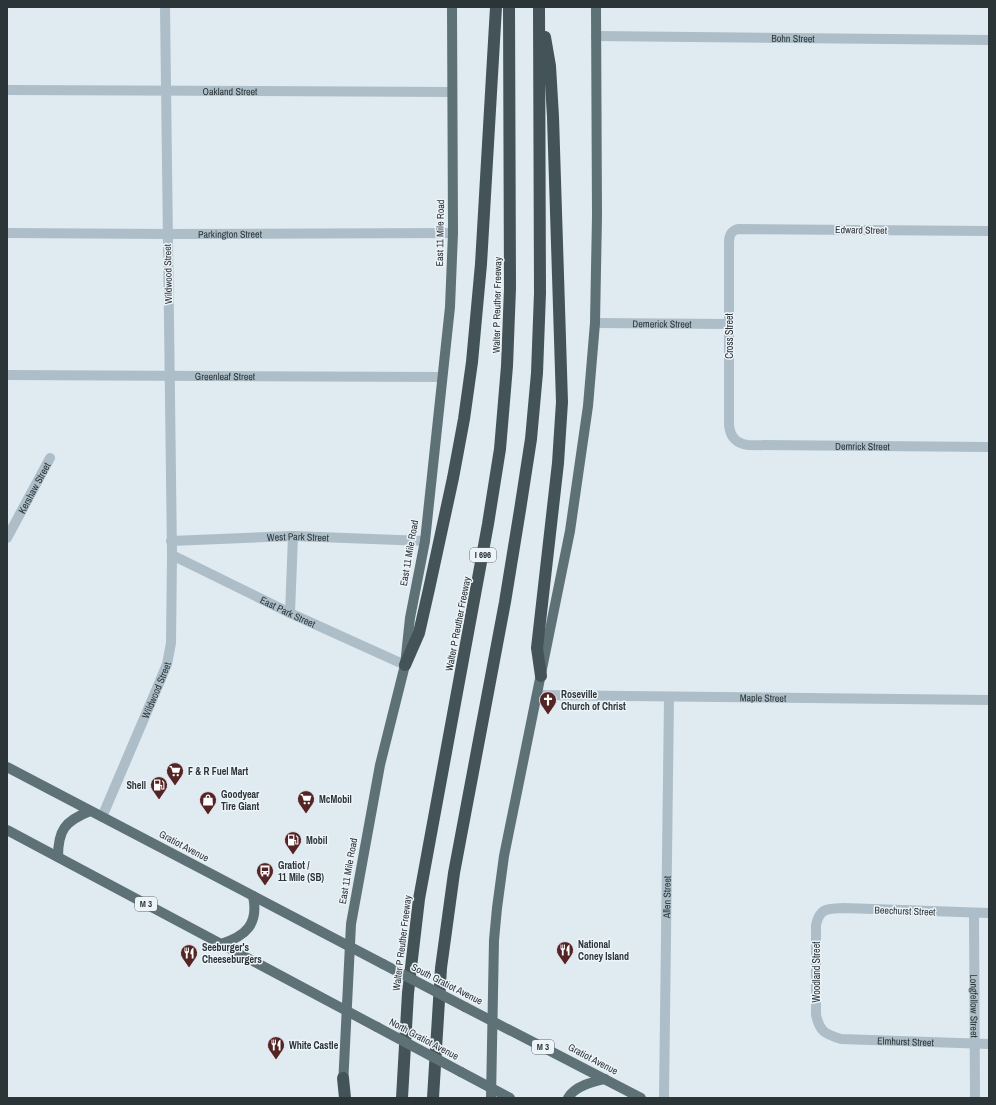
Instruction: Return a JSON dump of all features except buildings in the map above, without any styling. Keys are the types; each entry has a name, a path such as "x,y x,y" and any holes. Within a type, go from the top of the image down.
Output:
{"highway":[{"path":"405,665 419,633 429,589 464,419 472,362 481,264 496,7"},
{"name":"Walter P Reuther Freeway","path":"402,1098 408,993 419,899 496,480 504,408 508,358 510,288 509,7"},
{"path":"540,7 550,66 553,117 562,402 558,462 537,648 541,676"},
{"path":"433,1098 441,968 454,873 505,602 530,439 537,373 540,293 540,7"},
{"path":"343,1078 343,1098"}],"main road":[{"name":"East 11 Mile Road","path":"343,1078 351,924 379,771 405,665 410,618 425,541 450,307 453,233 452,7"},
{"path":"491,1093 494,940 504,856 570,532 588,406 595,323 596,7"},
{"name":"Gratiot Avenue","path":"7,767 349,947"},
{"path":"58,858 58,847 63,829 70,821 90,811"},
{"name":"M 3","path":"7,830 346,1011"},
{"path":"221,944 234,940 248,929 253,921 255,912 253,896"},
{"name":"South Gratiot Avenue","path":"349,947 492,1020"},
{"name":"North Gratiot Avenue","path":"346,1011 461,1072 491,1093"},
{"name":"Gratiot Avenue","path":"492,1020 641,1098"},
{"path":"568,1098 583,1086 605,1079"},
{"name":"M 3","path":"491,1093 510,1098"}],"street":[{"name":"Wildwood Street","path":"102,817 166,664 171,643 172,555 165,7"},
{"name":"Bohn Street","path":"596,36 989,40"},
{"name":"Oakland Street","path":"7,90 166,92 452,92"},
{"name":"Edward Street","path":"733,230 745,228 989,231"},
{"name":"Cross Street","path":"733,230 729,235 729,425 730,432 736,441"},
{"name":"Parkington Street","path":"7,233 453,233"},
{"name":"Demerick Street","path":"595,323 729,324"},
{"name":"Greenleaf Street","path":"7,375 442,377"},
{"name":"Demrick Street","path":"736,441 748,445 989,446"},
{"name":"Kershaw Street","path":"7,538 50,458"},
{"name":"West Park Street","path":"171,541 293,536 425,541"},
{"path":"290,613 293,536"},
{"name":"East Park Street","path":"172,555 290,613 405,665"},
{"name":"Maple Street","path":"537,695 989,700"},
{"name":"Allen Street","path":"664,1098 669,697"},
{"name":"Beechurst Street","path":"822,912 831,909 844,908 989,913"},
{"name":"Woodland Street","path":"822,912 818,915 816,925 816,1015 818,1025 824,1032"},
{"name":"Longfellow Street","path":"974,913 975,1098"},
{"name":"Elmhurst Street","path":"824,1032 841,1038 853,1040 989,1044"}],"place":[{"name":"Roseville Church of Christ","path":"548,715"},
{"name":"F & R Fuel Mart","path":"175,786"},
{"name":"Shell","path":"159,800"},
{"name":"McMobil","path":"306,814"},
{"name":"Goodyear Tire Giant","path":"208,815"},
{"name":"Mobil","path":"293,855"},
{"name":"Gratiot / 11 Mile (SB)","path":"265,886"},
{"name":"National Coney Island","path":"565,965"},
{"name":"Seeburger's Cheeseburgers","path":"189,968"},
{"name":"White Castle","path":"276,1060"}]}
